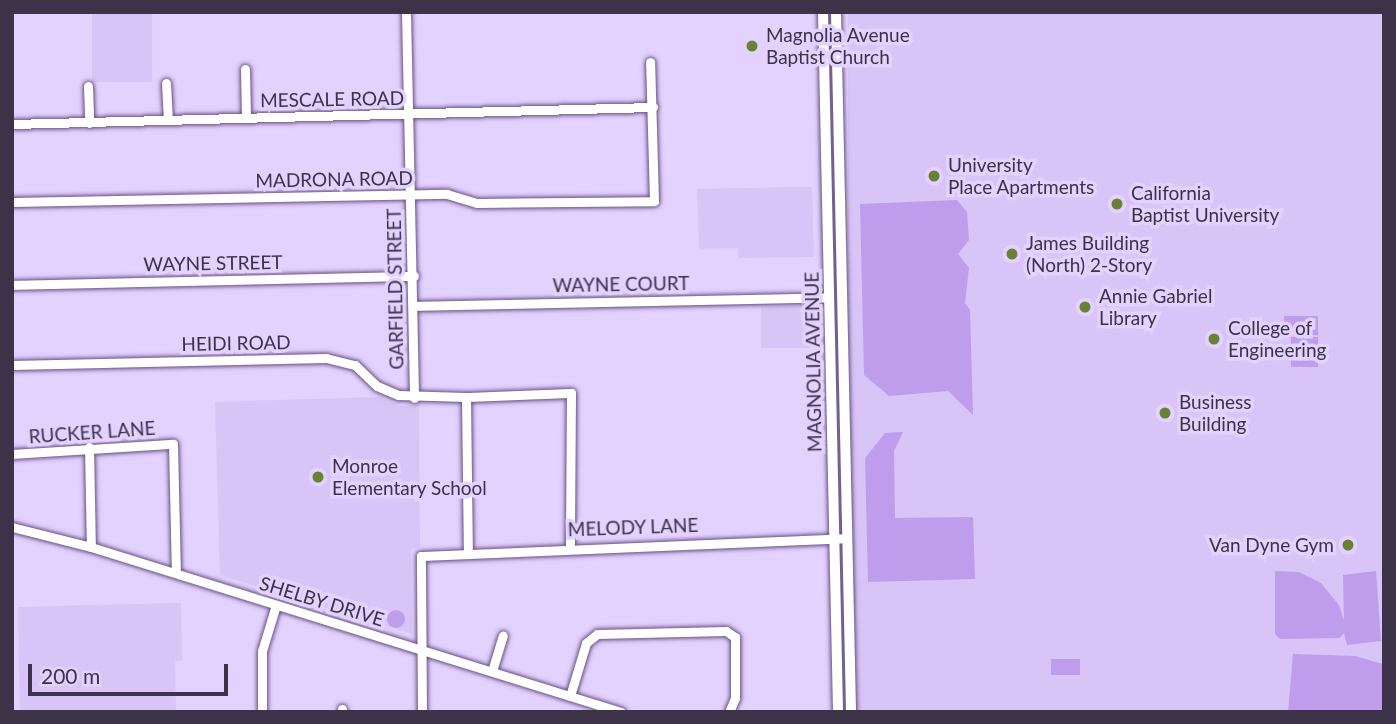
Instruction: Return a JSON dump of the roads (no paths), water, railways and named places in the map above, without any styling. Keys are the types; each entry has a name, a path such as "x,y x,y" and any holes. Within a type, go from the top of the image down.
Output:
{"main road":[{"name":"MAGNOLIA AVENUE","path":"823,12 838,712"},
{"name":"MAGNOLIA AVENUE","path":"836,12 851,712"},
{"path":"829,297 842,296"}],"street":[{"name":"GARFIELD STREET","path":"406,12 414,276 414,398"},
{"path":"650,62 653,107"},
{"path":"244,69 246,118"},
{"path":"166,83 169,120"},
{"path":"88,86 89,123"},
{"name":"MESCALE ROAD","path":"12,124 653,107"},
{"name":"MADRONA ROAD","path":"12,202 447,194 477,203 654,201 653,107"},
{"name":"WAYNE STREET","path":"12,285 414,276"},
{"name":"WAYNE COURT","path":"414,306 829,297"},
{"name":"HEIDI ROAD","path":"12,365 326,358 355,365 383,390 414,398 466,397"},
{"path":"468,550 466,397 571,393 570,546"},
{"name":"RUCKER LANE","path":"12,454 57,455 89,447 173,444 176,573"},
{"path":"89,447 91,547"},
{"name":"SHELBY DRIVE","path":"12,527 91,547 621,712"},
{"name":"MELODY LANE","path":"421,650 421,556 468,550 847,538"},
{"path":"262,712 262,650 276,605"},
{"path":"570,696 586,643 597,634 732,632 736,685 729,712"},
{"path":"492,671 503,636"},
{"path":"421,650 422,712"}],"place":[{"name":"Magnolia Avenue Baptist Church","path":"752,46"},
{"name":"University Place Apartments","path":"934,176"},
{"name":"California Baptist University","path":"1117,204"},
{"name":"James Building (North) 2-Story","path":"1012,254"},
{"name":"Annie Gabriel Library","path":"1085,307"},
{"name":"College of Engineering","path":"1214,339"},
{"name":"Business Building","path":"1165,413"},
{"name":"Monroe Elementary School","path":"318,477"},
{"name":"Van Dyne Gym","path":"1348,545"}]}
